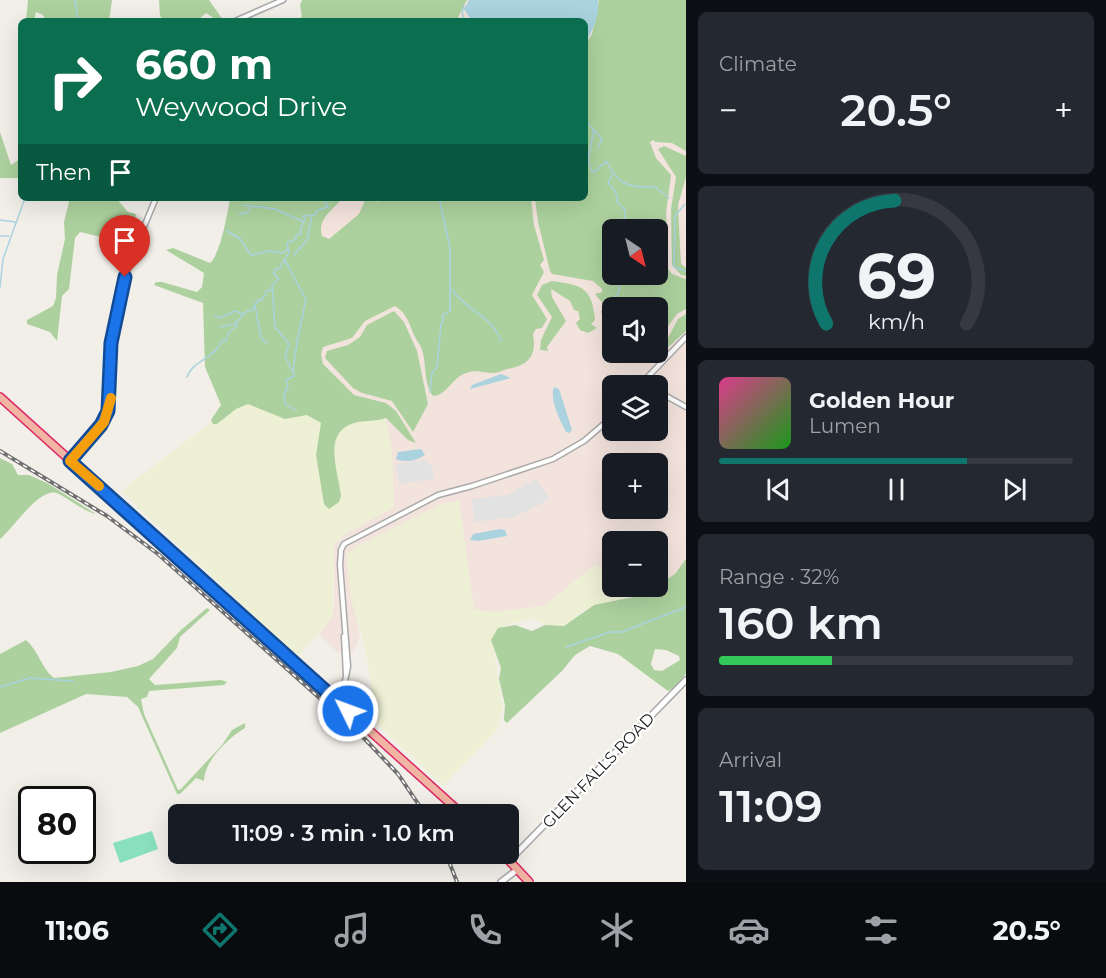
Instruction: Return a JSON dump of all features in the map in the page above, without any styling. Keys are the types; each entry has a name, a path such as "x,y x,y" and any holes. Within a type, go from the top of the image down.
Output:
{"highway":[{"path":"0,397 451,804"},
{"path":"514,864 529,882"}],"street":[{"path":"242,18 283,0"},
{"path":"70,461 101,425 108,411 114,322 128,267 155,201"},
{"path":"649,375 686,337"},
{"path":"668,397 686,406"},
{"path":"332,697 341,687 346,675 347,647 344,635 340,566 341,550 344,544 438,495 501,477 564,454 602,425"},
{"name":"GLEN FALLS ROAD","path":"519,851 686,680"},
{"path":"501,882 518,869"}],"shaded area":[{"path":"333,0 686,0 686,649 631,597 668,597 668,531 602,531 602,570 596,564 545,606 495,612 474,610 459,501 354,548 347,560 360,638 353,652 349,653 349,647 343,647 342,653 338,653 319,634 327,624 334,607 334,545 346,533 394,507 245,396 245,201 588,201 588,18 318,18"},
{"path":"425,460 433,468 434,479 399,484 396,464"},
{"path":"536,479 549,498 539,505 514,517 474,522 472,499 507,495"}],"green space":[{"path":"28,0 112,0 109,18 44,18 36,12 35,18 26,18"},
{"path":"159,0 209,0 222,18 214,18 206,13 200,18 162,18 160,16"},
{"path":"302,0 467,0 460,18 300,18 302,17 300,5"},
{"path":"599,0 686,0 686,151 672,143 655,142 654,140 650,142 656,158 671,175 666,219 602,219 602,285 668,285 668,269 672,274 686,279 686,309 677,314 668,326 668,297 602,297 602,303 595,294 602,292 602,289 593,281 552,274 550,271 535,201 588,201 588,40 592,34"},
{"path":"0,132 11,165 18,160 18,178 0,178"},
{"path":"664,146 686,156 686,177 678,205 681,264 686,268 686,276 681,275 672,265 671,209 676,177 658,149"},
{"path":"69,201 119,201 128,212 136,214 134,224 126,232 129,238 105,238 80,232 75,238 69,289 62,296 57,341 50,332 27,324 27,320 53,306 65,239 64,222"},
{"path":"229,201 339,201 322,224 322,236 329,239 359,214 365,201 531,201 534,225 544,260 540,265 544,272 532,295 547,319 542,328 536,329 533,334 534,349 526,362 497,373 476,371 466,373 457,378 442,393 433,396 426,379 421,348 405,316 395,306 365,321 352,338 323,347 321,354 323,364 354,395 386,403 396,411 416,443 408,440 386,418 358,422 344,428 338,435 334,454 341,496 339,502 329,509 324,504 316,455 321,423 307,415 285,419 248,404 236,409 217,424 213,424 211,420 221,405 205,367 203,303 154,285 156,282 162,282 197,292 202,287 204,273 166,250 173,248 210,263 220,243"},
{"path":"552,281 578,286 588,294 594,309 595,320 591,324 597,328 588,333 580,330 576,323 580,319 578,311 574,310 570,301 551,289 552,297 566,321 547,347 548,351 540,350 541,340 552,317 537,295 542,285"},
{"path":"394,311 404,322 417,351 428,404 413,432 392,401 362,393 353,388 325,358 327,351 348,345 360,337 367,325"},
{"path":"686,314 686,331 668,347 668,338 678,319"},
{"path":"245,396 385,417 392,449 394,507 346,533 334,545 333,613 327,624 297,657 121,491"},
{"path":"0,458 12,464 18,475 29,475 47,483 96,514 59,494 44,495 0,539"},
{"path":"459,501 474,610 495,612 545,606 596,564 602,570 602,597 627,597 585,609 569,623 555,629 530,618 506,626 493,644 503,707 498,729 443,786 377,724 366,652 351,598 347,561 347,554 354,548 441,504"},
{"path":"686,559 686,673 677,686 668,691 618,654 590,646 575,655 562,671 507,723 504,720 505,705 499,679 501,668 491,640 498,628 515,625 532,631 545,625 564,626 594,605 633,597 668,597 668,579 675,574","holes":["655,649 666,650 679,656 680,660 662,671 654,670 651,664"]},
{"path":"207,608 210,610 180,637 177,648 149,679 155,685 221,680 227,682 224,685 149,691 147,697 141,699 144,714 178,790 222,745 232,730 245,723 245,728 231,738 212,758 204,781 196,778 180,794 177,794 138,707 127,697 86,694 0,733 0,654 26,640 54,678 111,672 138,666 153,659 181,630"},
{"path":"152,831 158,849 120,863 113,843"}],"water":[{"path":"469,0 598,0 598,12 588,38 588,18 470,18 464,9"},
{"path":"501,374 511,378 470,389 472,385"},
{"path":"554,387 559,389 572,430 569,433 566,432 556,410 553,397"},
{"path":"421,449 425,455 418,459 407,461 396,459 398,452"},
{"path":"505,530 507,536 478,541 470,540 473,534"}],"waterway":[{"path":"75,0 78,18"},
{"path":"464,6 462,13 464,18"},
{"path":"588,123 602,139 598,147"},
{"path":"594,130 588,159 591,170 595,172 606,161 619,180 624,183 637,187 655,187 669,198"},
{"path":"612,175 608,183 615,191 617,202 625,210 625,219"},
{"path":"0,287 3,259 24,201"},
{"path":"292,371 285,356 289,344 275,327 272,284 279,279 274,274 275,269 280,268 289,252 287,243 296,239 296,235 301,234 300,229 305,220 303,216 315,215 318,210 328,207 326,201"},
{"path":"430,392 432,373 437,367 443,315 450,311 450,248 440,201"},
{"path":"685,204 675,216 674,267 686,271"},
{"path":"243,205 275,209 304,222"},
{"path":"239,214 246,213 250,209"},
{"path":"294,255 307,240 312,215"},
{"path":"0,220 15,222"},
{"path":"227,231 240,239 251,255 270,251 283,253 288,249"},
{"path":"0,236 9,236"},
{"path":"285,260 306,300 294,376 286,380 288,388 284,393 285,403 296,411"},
{"path":"615,297 619,292 619,285"},
{"path":"220,327 235,324 248,310 251,311 258,300 261,301 268,290 273,291"},
{"path":"452,290 492,326 501,341"},
{"path":"255,306 261,338 267,344"},
{"path":"215,316 220,318 235,311 243,314"},
{"path":"187,377 194,367 226,340 229,332 237,326 236,322"},
{"path":"566,647 610,632 622,632 686,607"},
{"path":"0,687 30,678 73,681"}],"railway":[{"path":"0,451 107,516 158,554 361,735 398,774 418,804"},
{"path":"450,864 457,882"}],"slow traffic":[{"path":"99,486 70,461 104,422 111,398"}],"route":[{"path":"125,277 111,343 111,399 108,411 104,422 70,461 348,711"}]}
